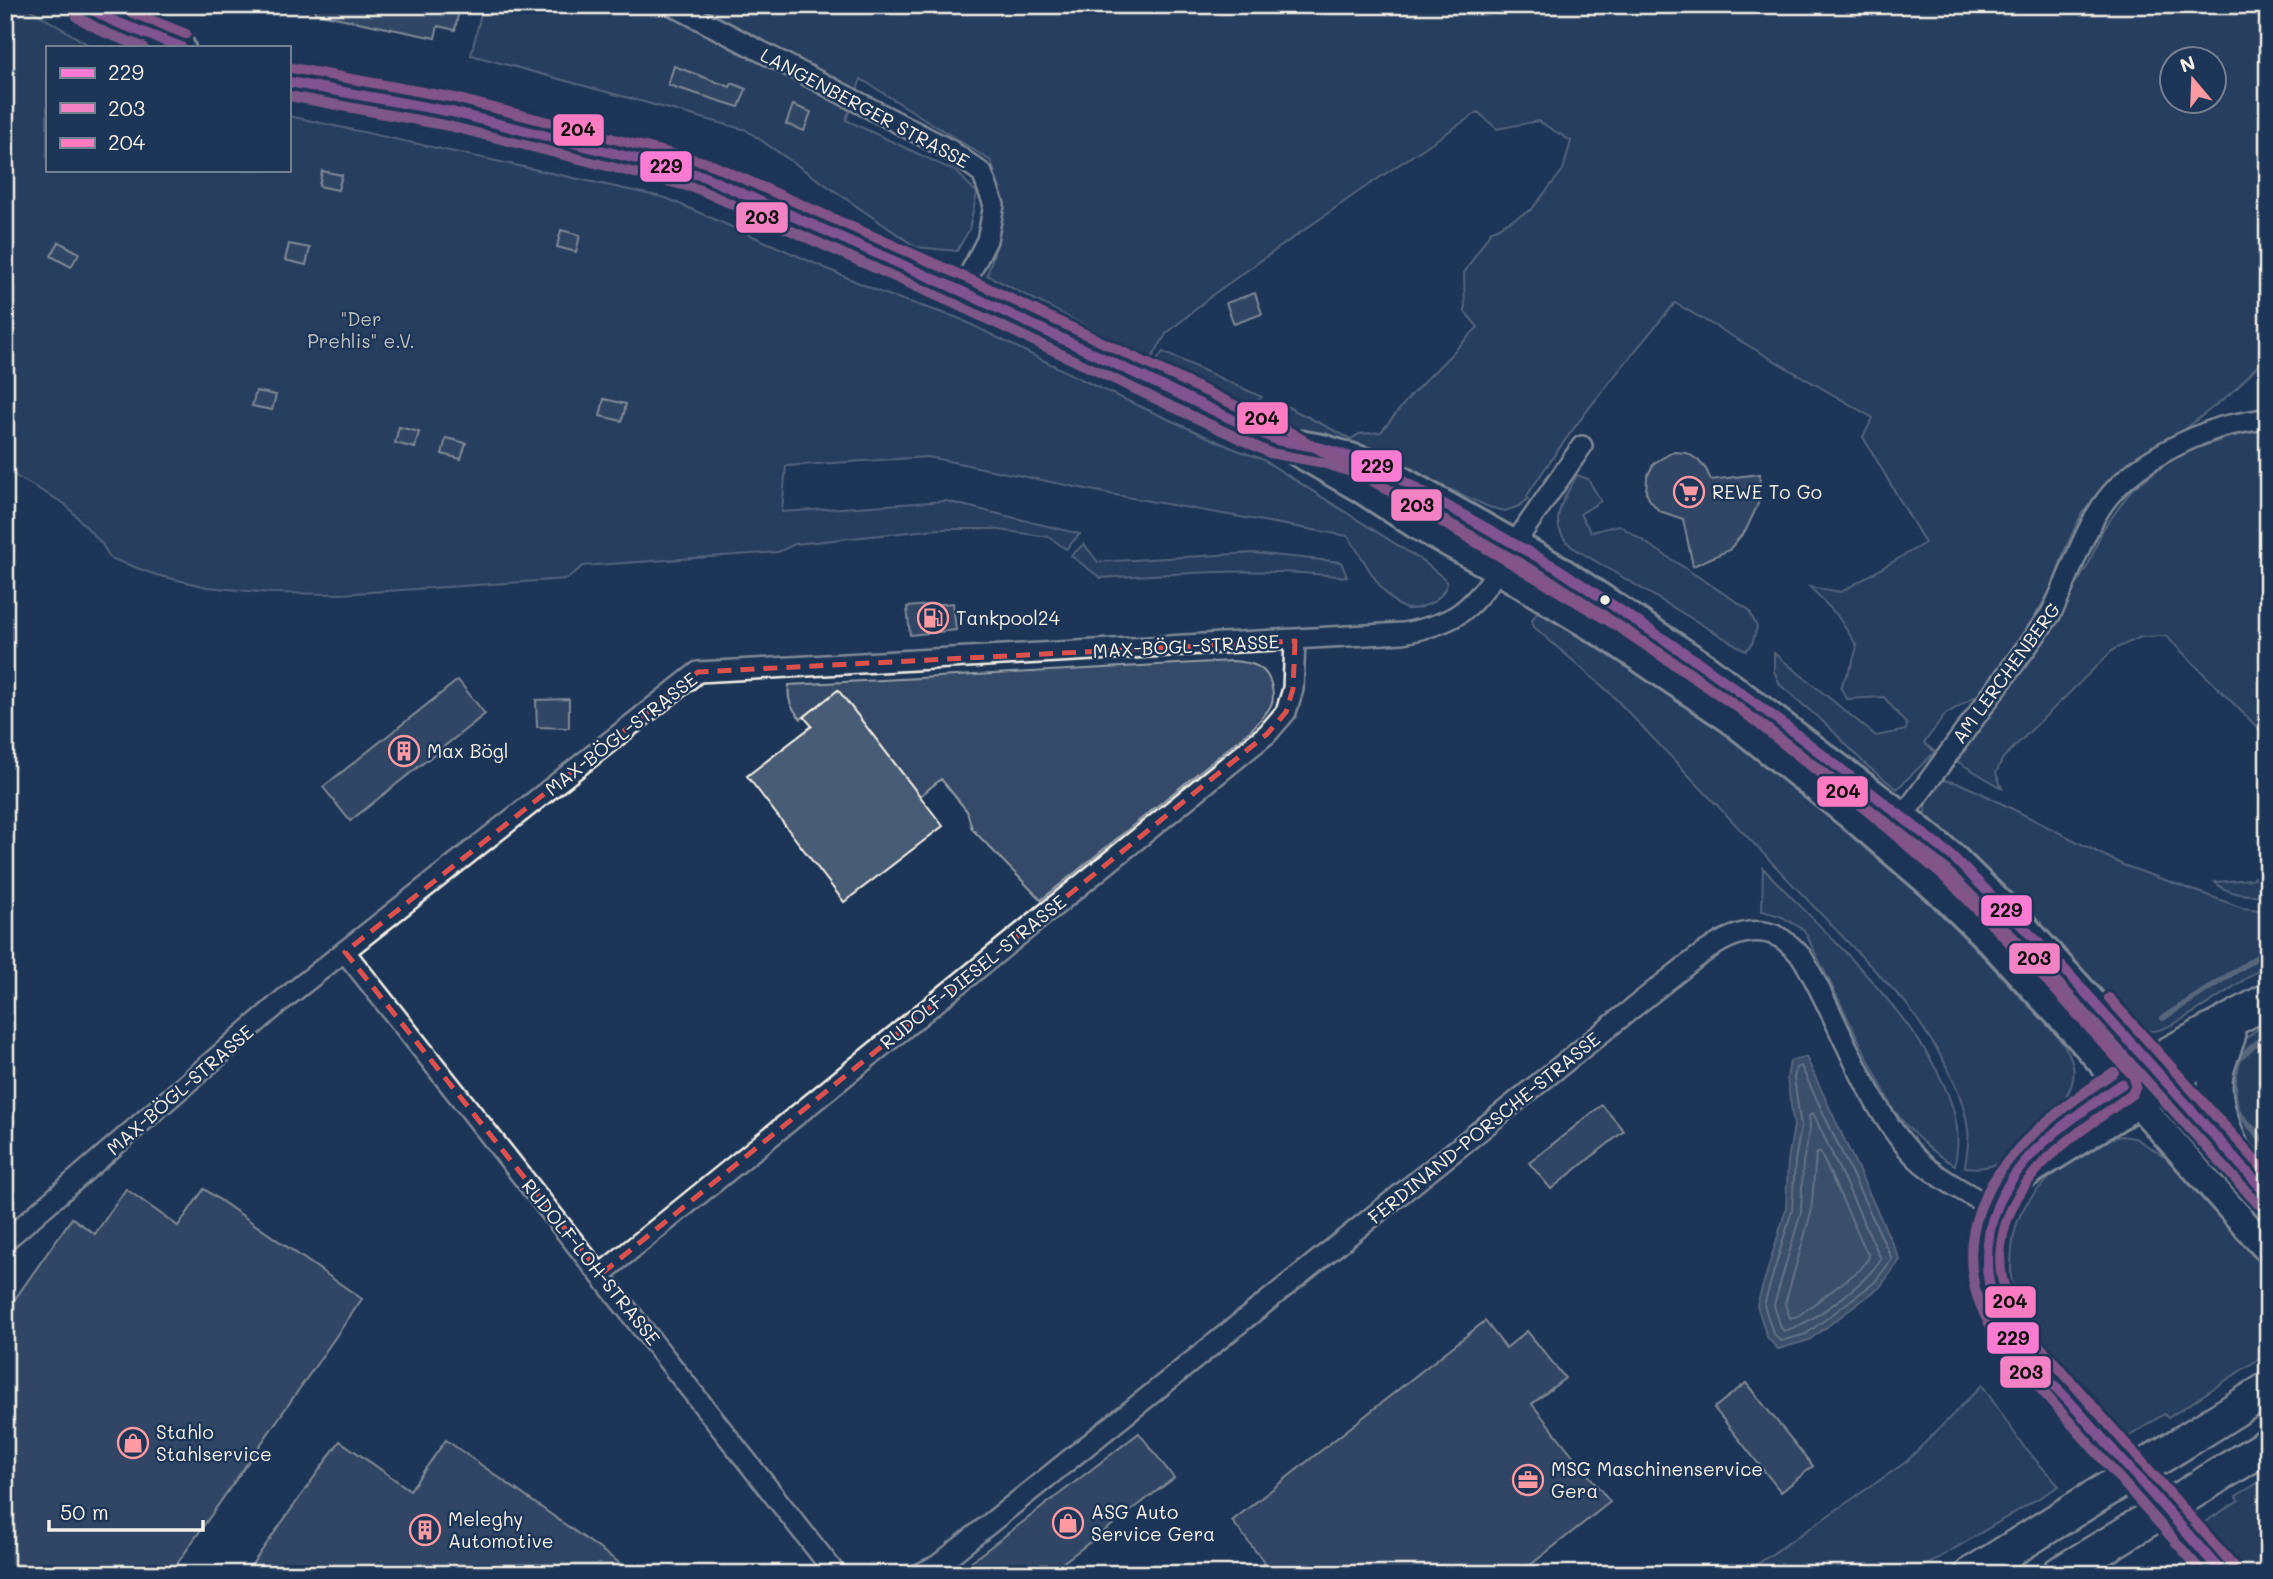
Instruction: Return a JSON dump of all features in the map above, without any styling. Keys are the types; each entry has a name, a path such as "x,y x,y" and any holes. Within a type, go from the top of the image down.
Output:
{"highway":[{"path":"2159,1073 2264,1002"},
{"path":"2159,1073 2228,1037 2264,1002"},
{"path":"2228,1037 2216,1073 2215,1092 2218,1112 2237,1161"},
{"path":"1972,1574 2268,1389"},
{"path":"2059,1574 2268,1445"}],"main road":[{"path":"84,5 111,20 178,46"},
{"path":"290,82 452,111 703,176 961,291 1276,440 1361,489 1418,526 1498,570 1610,638 1731,720 1857,821 1942,894 1990,940 2268,1250"},
{"path":"1276,440 1322,448 1373,464 1515,543 1704,666 1903,816 1952,856 2026,929 2268,1195"},
{"path":"1498,570 1515,543"},
{"path":"2110,1449 2011,1335 1996,1305 1987,1277 1988,1231 2006,1185 2037,1146 2078,1114 2130,1094 2159,1073"},
{"path":"2188,1535 2222,1574"}],"street":[{"name":"LANGENBERGER STRASSE","path":"672,5 950,150 982,173 993,205 987,240 961,291"},
{"name":"AM LERCHENBERG","path":"1903,816 2050,615 2088,529 2112,492 2150,461 2180,444 2216,428 2268,418"},
{"path":"1515,543 1582,446"},
{"name":"MAX-BÖGL-STRASSE","path":"5,1241 284,999 698,671 1295,641 1403,633 1433,628 1449,620 1476,601 1498,570"},
{"name":"RUDOLF-DIESEL-STRASSE","path":"601,1274 1266,734 1286,712 1293,689 1295,641"},
{"name":"FERDINAND-PORSCHE-STRASSE","path":"919,1574 938,1566 1669,979 1708,950 1742,934 1758,932 1775,935 1789,943 1802,957 1877,1105 1899,1139 1922,1163 1951,1185 1995,1209"},
{"name":"RUDOLF-LOH-STRASSE","path":"345,952 836,1574"}],"highlighted area":[{"path":"1295,641 1293,689 1286,712 1267,734 601,1274 345,952 698,672"}],"green space":[{"name":"\"Der Prehlis\" e.V.","path":"5,5 23,5 90,46 46,46 46,172 290,172 290,116 666,198 882,293 958,318 1095,386 1262,459 1424,562 1445,579 1447,584 1441,595 1432,603 1407,609 1390,598 1348,536 1115,495 928,457 786,466 782,512 946,501 1080,534 1066,549 1049,537 992,529 938,529 795,544 778,552 583,566 567,579 341,594 270,593 207,587 156,575 110,558 102,544 65,504 5,470"},
{"path":"483,5 2268,5 2268,354 2235,390 2180,433 2129,465 2082,513 2065,549 2052,589 2015,646 1979,694 1946,714 1924,743 1935,752 1897,789 1866,765 1828,726 1780,685 1774,671 1774,653 1876,736 1906,730 1907,725 1884,697 1847,699 1840,687 1852,665 1857,646 1837,615 1810,587 1841,592 1925,543 1863,437 1873,418 1675,303 1579,421 1527,496 1528,499 1505,511 1489,507 1358,448 1280,424 1280,403 1351,439 1359,434 1381,432 1411,395 1478,327 1465,312 1464,273 1491,231 1531,210 1563,170 1571,141 1538,121 1497,129 1478,112 1358,192 1215,293 1166,334 1151,360 987,275 997,244 1001,218 999,193 991,161 861,79 846,120 957,172 977,193 969,230 957,251 916,247 746,130 471,55"},
{"path":"1163,352 1262,397 1248,410 1152,367"},
{"path":"2268,429 2268,738 2166,636 2141,637 2114,649 2003,758 1996,773 2002,788 1955,760 2048,634 2089,563 2102,531 2132,489 2180,454 2230,437"},
{"path":"1577,475 1588,479 1601,501 1580,514 1591,532 1619,525 1749,610 1757,627 1752,644 1746,651 1572,547 1559,530 1558,521 1562,503"},
{"path":"1084,544 1098,562 1253,553 1341,562 1347,577 1255,572 1101,578 1071,556"},
{"path":"1555,584 1713,686 1931,853 2027,944 2021,950 1961,889 1938,870 1551,590"},
{"path":"1538,611 1668,691 1792,782 1907,882 2049,1026 2070,1056 2074,1075 2072,1084 2063,1101 2013,1154 1988,1167 1965,1167 1968,1134 1959,1094 1935,1046 1905,1002 1609,692 1534,627 1532,620"},
{"path":"1232,661 1252,664 1267,675 1273,699 1264,715 1251,730 1041,900 972,829 967,811 941,779 920,796 839,691 801,719 789,699 789,685"},
{"path":"1944,780 1981,793 2123,865 2243,908 2268,911 2268,964 2178,1022 2154,1031 2135,1025 2118,1013 1992,877 1926,818 1925,807 1929,797"},
{"path":"1763,868 1876,986 1928,1055 1946,1089 1956,1122 1958,1139 1955,1165 1921,1140 1893,1109 1804,930 1780,916 1762,911"},
{"path":"2268,871 2268,895 2233,892 2215,882 2251,879"},
{"path":"2268,1020 2268,1163 2242,1134 2225,1087 2244,1040"},
{"path":"2121,1136 2135,1138 2165,1157 2268,1272 2268,1353 2168,1418 2164,1414 2119,1443 2028,1337 2020,1323 2012,1293 2011,1255 2017,1223 2041,1186 2081,1154 2100,1143"},
{"path":"1982,1385 2024,1447 2059,1486 1912,1574 1743,1574 1906,1462"},
{"path":"2268,1477 2268,1574 2234,1574 2194,1529 2239,1500 2236,1496"}],"water":[{"path":"1806,1057 1900,1260 1880,1287 1809,1340 1778,1349 1767,1337 1757,1305 1786,1209 1788,1160 1794,1126 1787,1078 1790,1061"}],"building":[{"path":"316,5 460,5 455,30 438,26 435,38 315,13"},
{"path":"674,66 730,87 732,83 746,89 739,107 668,85"},
{"path":"793,105 811,112 804,131 786,124"},
{"path":"322,171 342,175 338,190 319,186"},
{"path":"561,230 580,235 576,252 557,247"},
{"path":"59,242 79,253 71,267 51,256"},
{"path":"289,244 310,248 306,265 285,260"},
{"path":"1255,293 1262,314 1234,324 1226,303"},
{"path":"256,391 276,395 272,410 252,406"},
{"path":"604,399 626,404 622,421 600,416"},
{"path":"399,427 419,432 415,448 395,443"},
{"path":"446,438 466,443 461,459 442,454"},
{"path":"1673,452 1687,453 1698,460 1711,480 1760,474 1758,504 1746,530 1729,550 1693,566 1683,519 1659,511 1646,492 1647,477 1654,463"},
{"path":"953,603 956,630 910,635 907,607"},
{"name":"Max Bögl","path":"458,680 485,714 350,821 323,787"},
{"path":"838,690 943,826 844,902 747,776 812,726 804,717"},
{"path":"569,699 569,728 537,727 536,700"},
{"path":"1602,1105 1624,1131 1551,1189 1529,1163"},
{"name":"Stahlo Stahlservice","path":"126,1189 178,1226 204,1189 362,1299 170,1574 5,1574 5,1313 72,1218 95,1234"},
{"path":"1485,1321 1506,1348 1527,1331 1565,1378 1532,1404 1610,1502 1519,1574 1252,1574 1265,1563 1232,1521"},
{"path":"1746,1383 1813,1466 1781,1492 1714,1408"},
{"name":"ASG Auto Service Gera","path":"1139,1433 1174,1478 1048,1574 955,1574"},
{"name":"Meleghy Automotive","path":"446,1440 635,1574 245,1574 340,1441 410,1490"}],"waterway":[{"path":"2163,1018 2268,950"},
{"path":"2268,1033 2239,1059 2234,1076 2236,1110 2268,1146"}],"tunnel":[{"path":"2110,1449 2188,1535"}],"transit line":[{"name":"229","path":"84,5 111,20 178,46"},
{"name":"204","path":"113,5 186,34"},
{"name":"203","path":"77,17 106,33 140,46"},
{"name":"204","path":"292,68 455,98 708,163 967,278 1283,428 1617,626 1740,709 1866,810 1952,884 2046,980 2134,1077 2136,1086 2132,1094 2054,1153 2023,1188 2011,1210 2003,1234 2000,1258 2002,1277 2009,1300 2023,1327 2233,1565"},
{"name":"229","path":"290,82 452,112 703,176 961,291 1276,440 1322,448 1373,464 1557,568 1704,666 1777,719 1952,856 2058,962 2268,1195"},
{"name":"203","path":"290,96 449,126 698,189 955,304 1270,453 1319,462 1367,477 1550,580 1696,677 1769,730 1943,867 2048,972 2258,1204"},
{"name":"204","path":"2109,998 2268,1174"},
{"name":"203","path":"2114,1072 2033,1134 2010,1159 1991,1186 1977,1216 1971,1248 1974,1284 1981,1307 2000,1343 2204,1574"},
{"name":"229","path":"2122,1084 2050,1136 2012,1178 1999,1203 1990,1230 1987,1270 1991,1290 2001,1318 2026,1354 2223,1574"}],"place":[{"name":"REWE To Go","path":"1689,492"},
{"name":"Tankpool24","path":"933,618"},
{"name":"Max Bögl","path":"404,751"},
{"name":"Stahlo Stahlservice","path":"133,1443"},
{"name":"MSG Maschinenservice Gera","path":"1528,1480"},
{"name":"ASG Auto Service Gera","path":"1068,1523"},
{"name":"Meleghy Automotive","path":"425,1530"}]}
